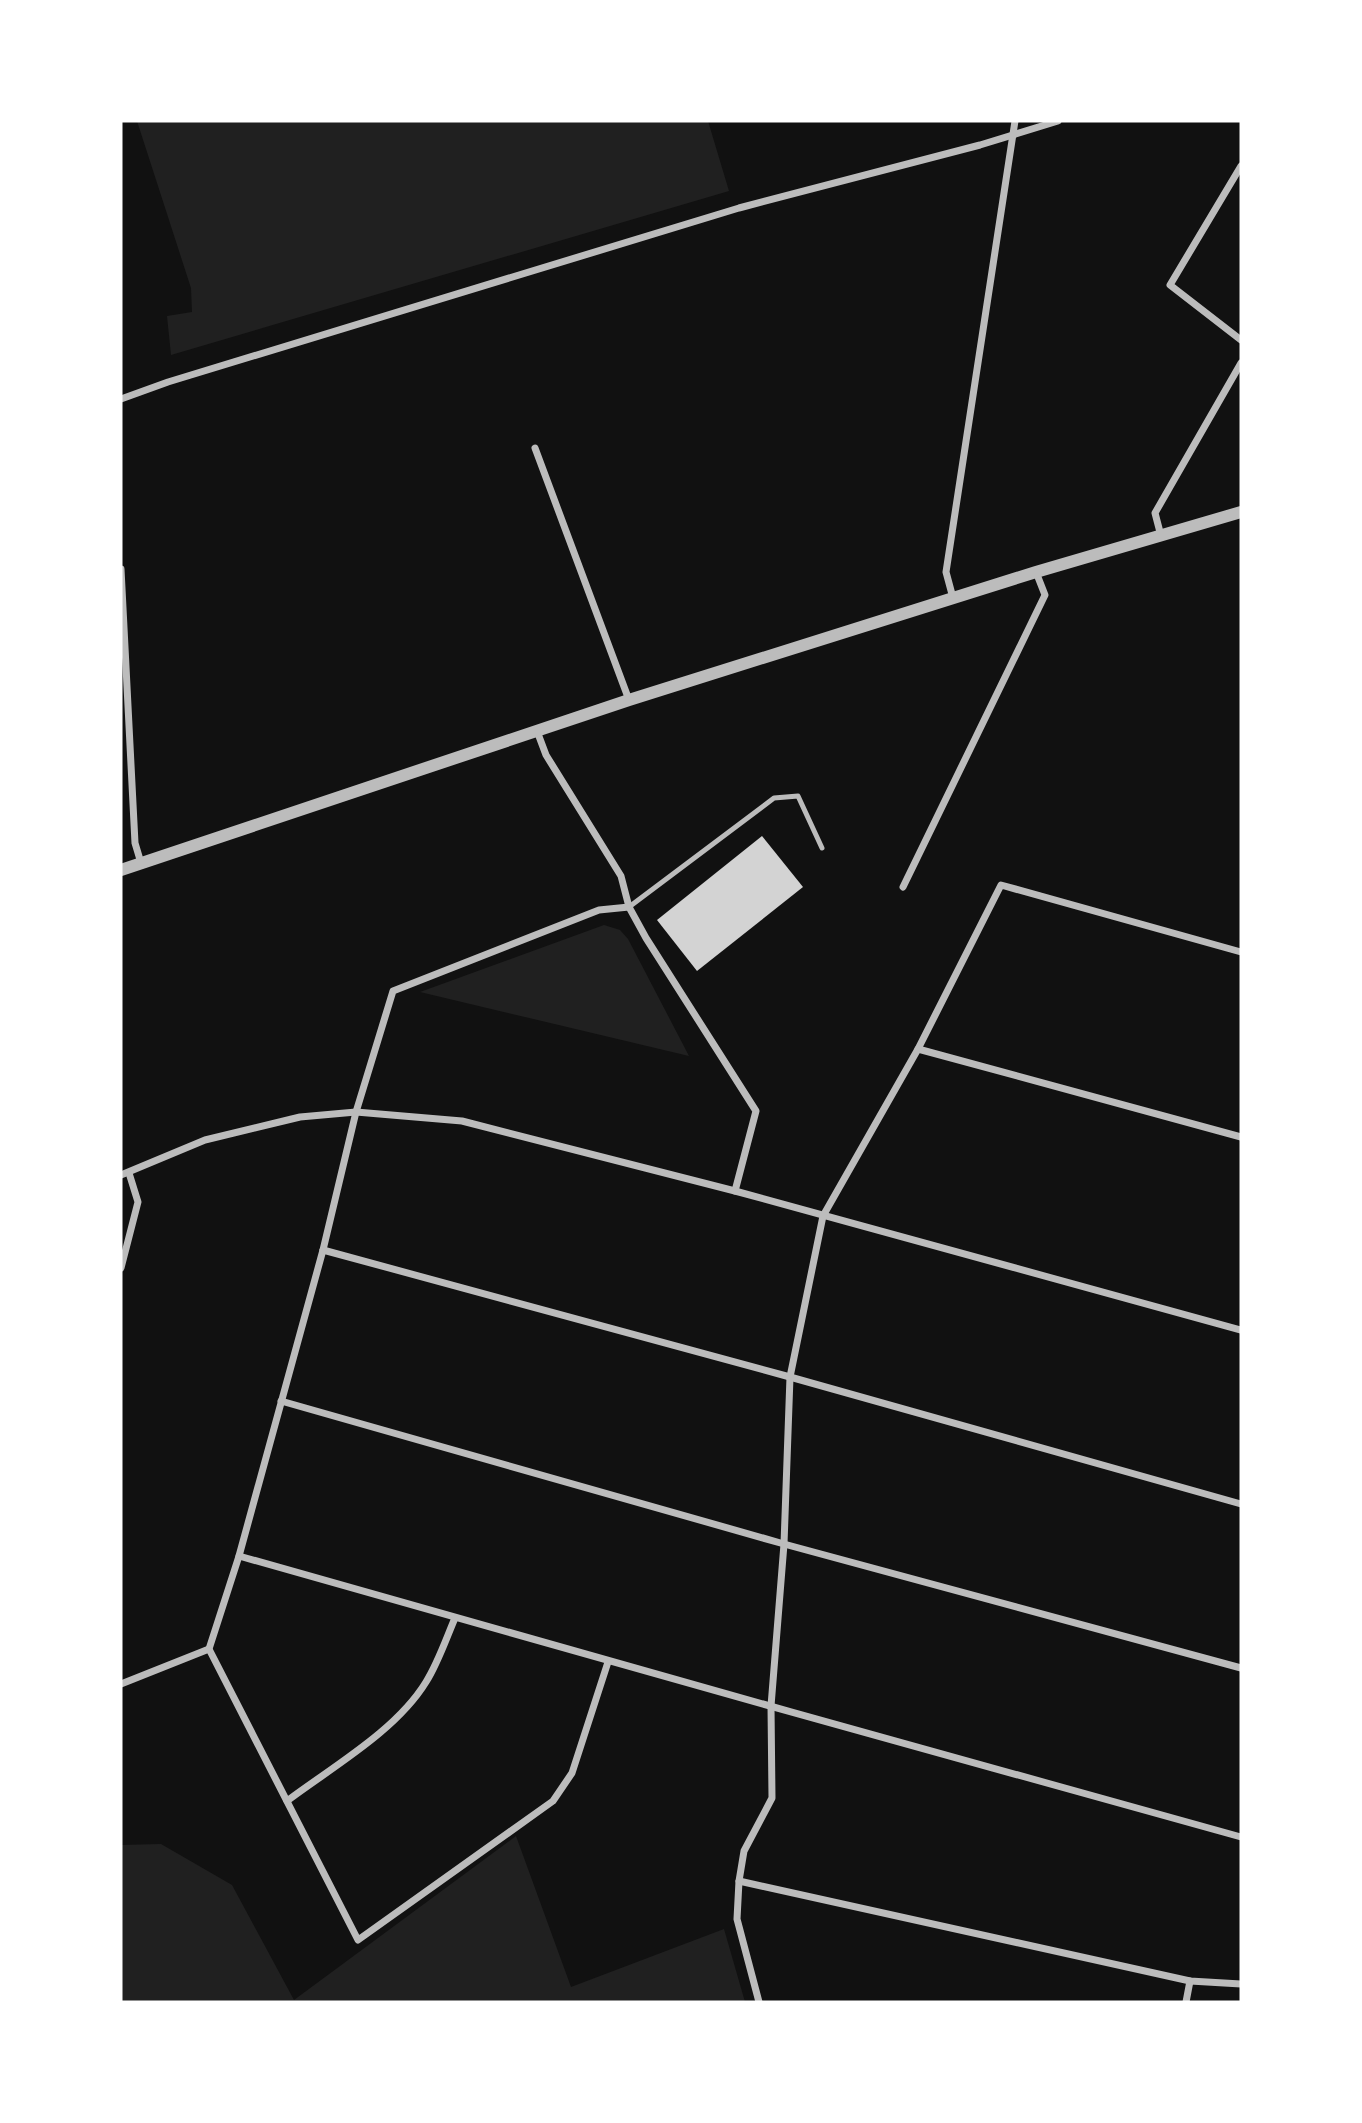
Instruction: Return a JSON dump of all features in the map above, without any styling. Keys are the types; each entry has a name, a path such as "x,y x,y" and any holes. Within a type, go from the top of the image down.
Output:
{"street":[{"path":"953,598 946,572 1015,121"},
{"path":"121,399 168,382 739,208 1012,136 1058,121"},
{"path":"1241,166 1170,285 1241,340"},
{"path":"1161,536 1155,513 1241,363"},
{"path":"535,447 629,700"},
{"path":"121,870 629,700 1036,572 1241,512"},
{"path":"121,569 135,843 141,863"},
{"path":"903,887 1045,594 1036,572"},
{"path":"537,731 546,755 621,876 629,907 646,938 756,1111 735,1191"},
{"path":"759,2002 737,1919 739,1881 744,1851 772,1798 771,1706 784,1544 790,1377 822,1216 918,1049 1001,885 1241,952"},
{"path":"608,1662 572,1773 553,1801 358,1940 209,1649 239,1556 323,1250 356,1112 393,991 599,910 629,907"},
{"path":"918,1049 1241,1137"},
{"path":"121,1268 138,1202 125,1174 205,1140 300,1117 356,1112 462,1121 735,1191 1241,1330"},
{"path":"323,1250 790,1377 1241,1504"},
{"path":"281,1401 784,1544 1241,1668"},
{"path":"239,1556 1241,1838"},
{"path":"287,1801 384,1730 408,1706 426,1682 455,1618"},
{"path":"121,1684 209,1649"},
{"path":"739,1881 1190,1981 1241,1984"},
{"path":"1186,2002 1190,1981"}],"lane":[{"path":"629,907 774,798 798,796 822,848"}],"shaded area":[{"path":"137,121 708,121 729,191 171,355 167,316 192,312 191,288"},
{"path":"604,925 620,930 628,939 689,1056 420,992"},
{"path":"516,1836 571,1987 724,1929 745,2002 121,2002 121,1845 161,1844 232,1885 294,2000"}],"building":[{"path":"762,836 803,887 697,971 657,920"}]}
